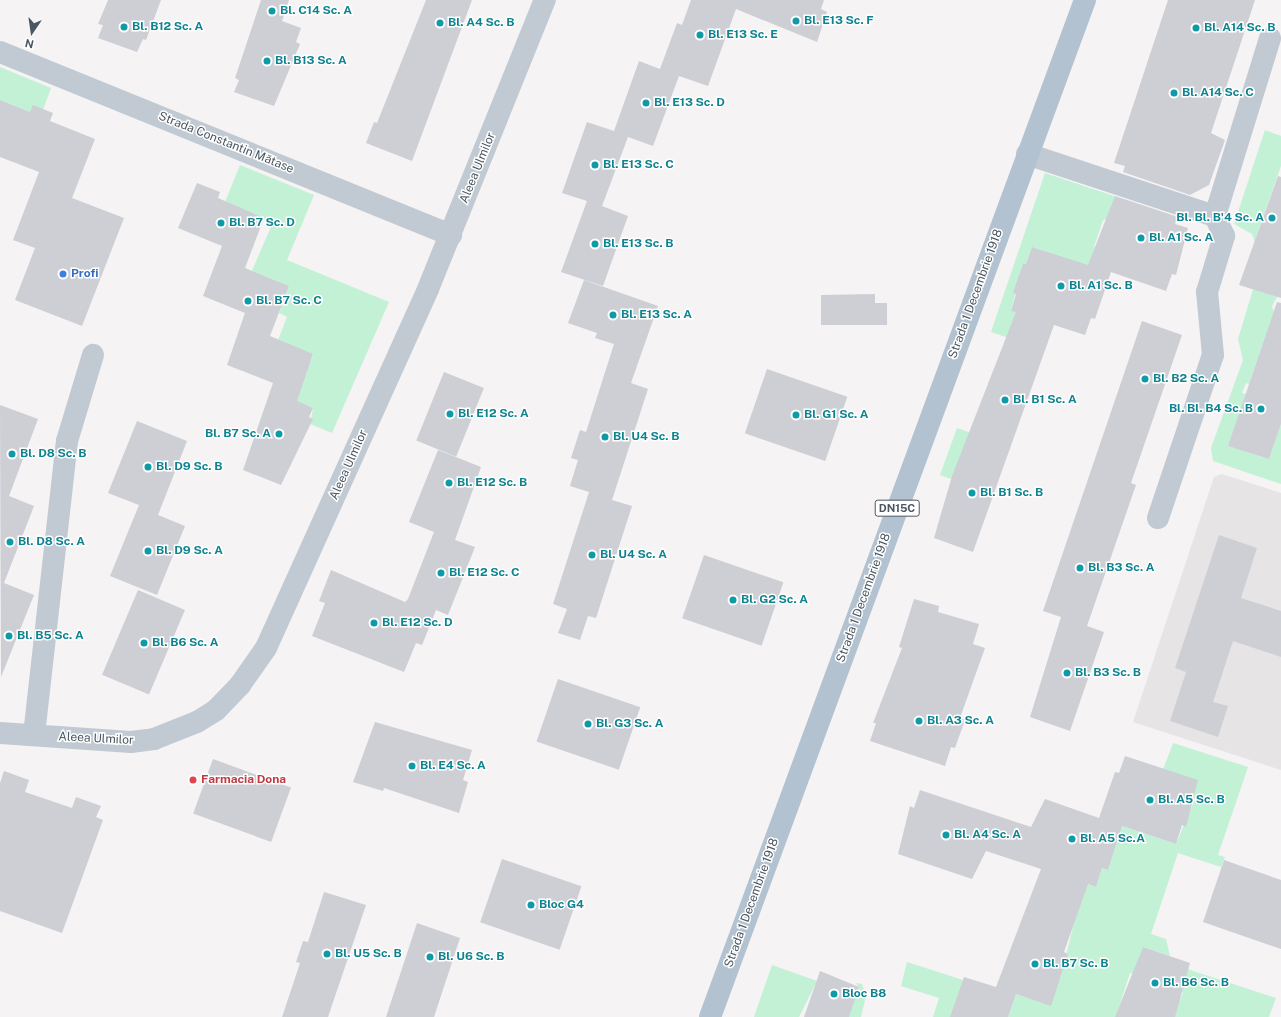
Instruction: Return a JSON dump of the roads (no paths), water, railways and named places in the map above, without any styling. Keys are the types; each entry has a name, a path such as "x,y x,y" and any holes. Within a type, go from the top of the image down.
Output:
{"main road":[{"name":"Strada 1 Decembrie 1918","path":"710,1017 1085,0"}],"street":[{"name":"Aleea Ulmilor","path":"0,733 131,742 154,739 197,722 216,710 240,684 266,648 451,235 545,0"},
{"path":"1158,518 1213,355 1207,292 1224,236 1215,216 1270,38"},
{"name":"Strada Constantin Mătase","path":"0,52 451,235"},
{"path":"1027,154 1215,216"},
{"path":"34,735 67,441 93,356"}],"place":[{"name":"Bl. C14 Sc. A","path":"272,11"},
{"name":"Bl. E13 Sc. F","path":"796,21"},
{"name":"Bl. A4 Sc. B","path":"440,23"},
{"name":"Bl. B12 Sc. A","path":"124,27"},
{"name":"Bl. A14 Sc. B","path":"1196,28"},
{"name":"Bl. E13 Sc. E","path":"700,35"},
{"name":"Bl. B13 Sc. A","path":"267,61"},
{"name":"Bl. A14 Sc. C","path":"1174,93"},
{"name":"Bl. E13 Sc. D","path":"646,103"},
{"name":"Bl. E13 Sc. C","path":"595,165"},
{"name":"Bl. Bl. B'4 Sc. A","path":"1272,218"},
{"name":"Bl. B7 Sc. D","path":"221,223"},
{"name":"Bl. A1 Sc. A","path":"1141,238"},
{"name":"Bl. E13 Sc. B","path":"595,244"},
{"name":"Profi","path":"63,274"},
{"name":"Bl. A1 Sc. B","path":"1061,286"},
{"name":"Bl. B7 Sc. C","path":"248,301"},
{"name":"Bl. E13 Sc. A","path":"613,315"},
{"name":"Bl. B2 Sc. A","path":"1145,379"},
{"name":"Bl. B1 Sc. A","path":"1005,400"},
{"name":"Bl. Bl. B4 Sc. B","path":"1261,409"},
{"name":"Bl. E12 Sc. A","path":"450,414"},
{"name":"Bl. G1 Sc. A","path":"796,415"},
{"name":"Bl. B7 Sc. A","path":"279,434"},
{"name":"Bl. U4 Sc. B","path":"605,437"},
{"name":"Bl. D8 Sc. B","path":"12,454"},
{"name":"Bl. D9 Sc. B","path":"148,467"},
{"name":"Bl. E12 Sc. B","path":"449,483"},
{"name":"Bl. B1 Sc. B","path":"972,493"},
{"name":"Bl. D8 Sc. A","path":"10,542"},
{"name":"Bl. D9 Sc. A","path":"148,551"},
{"name":"Bl. U4 Sc. A","path":"592,555"},
{"name":"Bl. B3 Sc. A","path":"1080,568"},
{"name":"Bl. E12 Sc. C","path":"441,573"},
{"name":"Bl. G2 Sc. A","path":"733,600"},
{"name":"Bl. E12 Sc. D","path":"374,623"},
{"name":"Bl. B5 Sc. A","path":"9,636"},
{"name":"Bl. B6 Sc. A","path":"144,643"},
{"name":"Bl. B3 Sc. B","path":"1067,673"},
{"name":"Bl. A3 Sc. A","path":"919,721"},
{"name":"Bl. G3 Sc. A","path":"588,724"},
{"name":"Bl. E4 Sc. A","path":"412,766"},
{"name":"Farmacia Dona","path":"193,780"},
{"name":"Bl. A5 Sc. B","path":"1150,800"},
{"name":"Bl. A4 Sc. A","path":"946,835"},
{"name":"Bl. A5 Sc.A","path":"1072,839"},
{"name":"Bloc G4","path":"531,905"},
{"name":"Bl. U5 Sc. B","path":"327,954"},
{"name":"Bl. U6 Sc. B","path":"430,957"},
{"name":"Bl. B7 Sc. B","path":"1035,964"},
{"name":"Bl. B6 Sc. B","path":"1155,983"},
{"name":"Bloc B8","path":"834,994"}]}
